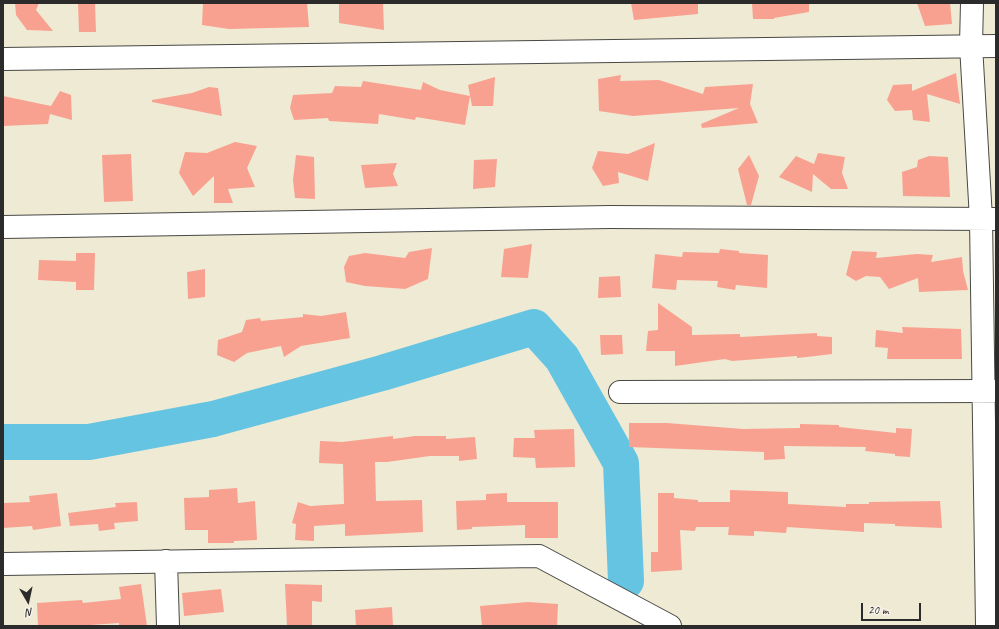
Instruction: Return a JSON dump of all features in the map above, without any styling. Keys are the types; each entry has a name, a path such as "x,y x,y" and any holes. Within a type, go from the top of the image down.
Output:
{"street":[{"path":"972,3 971,45 988,219 990,392 986,626"},
{"path":"3,59 971,45 996,46"},
{"path":"3,227 610,217 988,219"},
{"path":"620,392 990,392"},
{"path":"3,564 539,556 670,626"},
{"path":"166,561 168,626"}],"building":[{"path":"15,3 39,3 36,10 53,31 27,30 16,15"},
{"path":"78,3 95,3 96,32 79,32"},
{"path":"203,3 307,3 309,27 229,29 202,25"},
{"path":"339,3 383,3 384,30 339,23"},
{"path":"631,3 698,3 698,14 634,20"},
{"path":"752,3 809,3 809,12 774,19 753,19"},
{"path":"917,3 950,3 952,24 925,26"},
{"path":"956,73 960,104 927,94 930,122 913,120 912,110 895,111 887,100 893,85 912,84 912,91"},
{"path":"621,75 620,81 659,80 703,94 705,87 753,84 750,104 758,123 702,128 701,124 739,108 633,116 599,111 598,79"},
{"path":"495,77 493,106 472,106 468,85"},
{"path":"363,81 421,90 423,82 440,90 470,96 465,125 416,117 415,120 379,114 378,124 329,121 328,118 294,120 290,108 293,95 332,93 335,86 361,87"},
{"path":"209,87 218,88 222,116 152,102 152,100 192,93"},
{"path":"60,91 71,95 72,120 50,114 48,124 3,126 3,96 51,106"},
{"path":"235,142 257,146 247,168 255,187 228,189 233,203 214,203 214,176 193,196 179,173 185,152 207,153"},
{"path":"655,143 648,181 618,172 619,183 603,186 592,168 598,151 628,154"},
{"path":"818,153 845,157 842,173 848,189 831,189 813,174 812,192 779,177 796,156 814,164"},
{"path":"131,154 133,201 104,202 102,155"},
{"path":"296,155 314,157 315,199 295,198 293,180"},
{"path":"749,155 759,176 751,205 747,205 738,169"},
{"path":"929,156 948,157 950,197 903,196 902,172 917,167 918,160"},
{"path":"497,159 495,187 473,189 474,160"},
{"path":"397,163 393,174 398,186 365,188 361,165"},
{"path":"532,244 528,278 501,277 504,249"},
{"path":"432,248 428,279 405,289 365,286 346,282 344,267 349,256 365,253 405,258 409,252"},
{"path":"720,249 739,251 739,253 768,255 767,288 736,285 735,290 717,287 718,281 677,280 676,290 652,288 655,254 682,257 683,252 719,253"},
{"path":"852,251 877,252 876,258 917,254 933,255 931,262 962,257 963,271 968,290 919,292 918,278 889,289 880,277 866,276 856,281 846,275"},
{"path":"76,253 95,253 94,290 76,290 76,282 38,280 39,260 76,261"},
{"path":"205,269 205,297 188,299 187,272"},
{"path":"620,276 621,297 598,298 599,277"},
{"path":"658,303 692,327 692,335 740,334 740,337 817,333 817,336 832,337 832,354 797,358 797,356 732,361 725,359 675,366 675,351 646,351 648,331 658,330"},
{"path":"346,312 350,338 301,346 284,357 281,346 247,353 234,362 217,355 218,340 242,332 246,320 260,318 261,321 303,317 303,314 321,316"},
{"path":"902,327 961,329 962,359 887,359 888,348 875,347 876,330 903,333"},
{"path":"600,335 622,335 623,354 601,355"},
{"path":"629,423 667,423 743,429 800,428 800,424 839,425 839,427 896,433 896,428 912,429 910,457 865,451 866,447 784,446 785,459 764,460 764,452 629,447"},
{"path":"574,429 575,467 536,468 535,458 513,457 514,438 535,438 534,430"},
{"path":"393,436 393,439 415,436 446,436 446,439 475,437 477,459 459,461 459,456 430,456 387,462 375,462 376,501 422,500 423,532 345,536 345,524 314,526 314,541 295,540 296,524 292,523 298,502 310,506 344,504 343,464 319,463 320,441 342,442"},
{"path":"237,488 238,503 255,501 257,540 234,541 234,543 208,543 208,530 185,530 184,498 209,497 209,490"},
{"path":"730,490 788,492 788,504 846,507 846,504 869,504 869,502 940,501 942,528 864,523 864,532 787,527 786,533 754,531 754,536 728,535 729,527 696,527 695,531 680,530 682,570 651,572 651,552 658,552 658,493 674,493 674,498 698,500 698,502 730,502"},
{"path":"57,493 61,526 33,530 32,526 3,528 3,503 30,502 29,496"},
{"path":"507,493 507,502 558,502 558,538 525,538 525,525 472,527 472,529 457,530 456,501 486,500 486,494"},
{"path":"137,502 138,521 114,523 115,529 99,531 98,524 70,526 68,513 116,507 115,503"},
{"path":"141,584 147,626 119,626 119,623 76,626 38,626 37,603 82,600 83,603 121,599 119,587"},
{"path":"285,584 322,585 322,602 312,601 312,626 287,626"},
{"path":"221,589 224,612 184,616 182,593"},
{"path":"528,602 558,604 557,626 482,626 480,606"},
{"path":"392,607 393,626 356,626 355,610"}],"waterway":[{"path":"3,442 89,442 213,419 382,373 534,327 562,358 621,463 626,581"}]}
